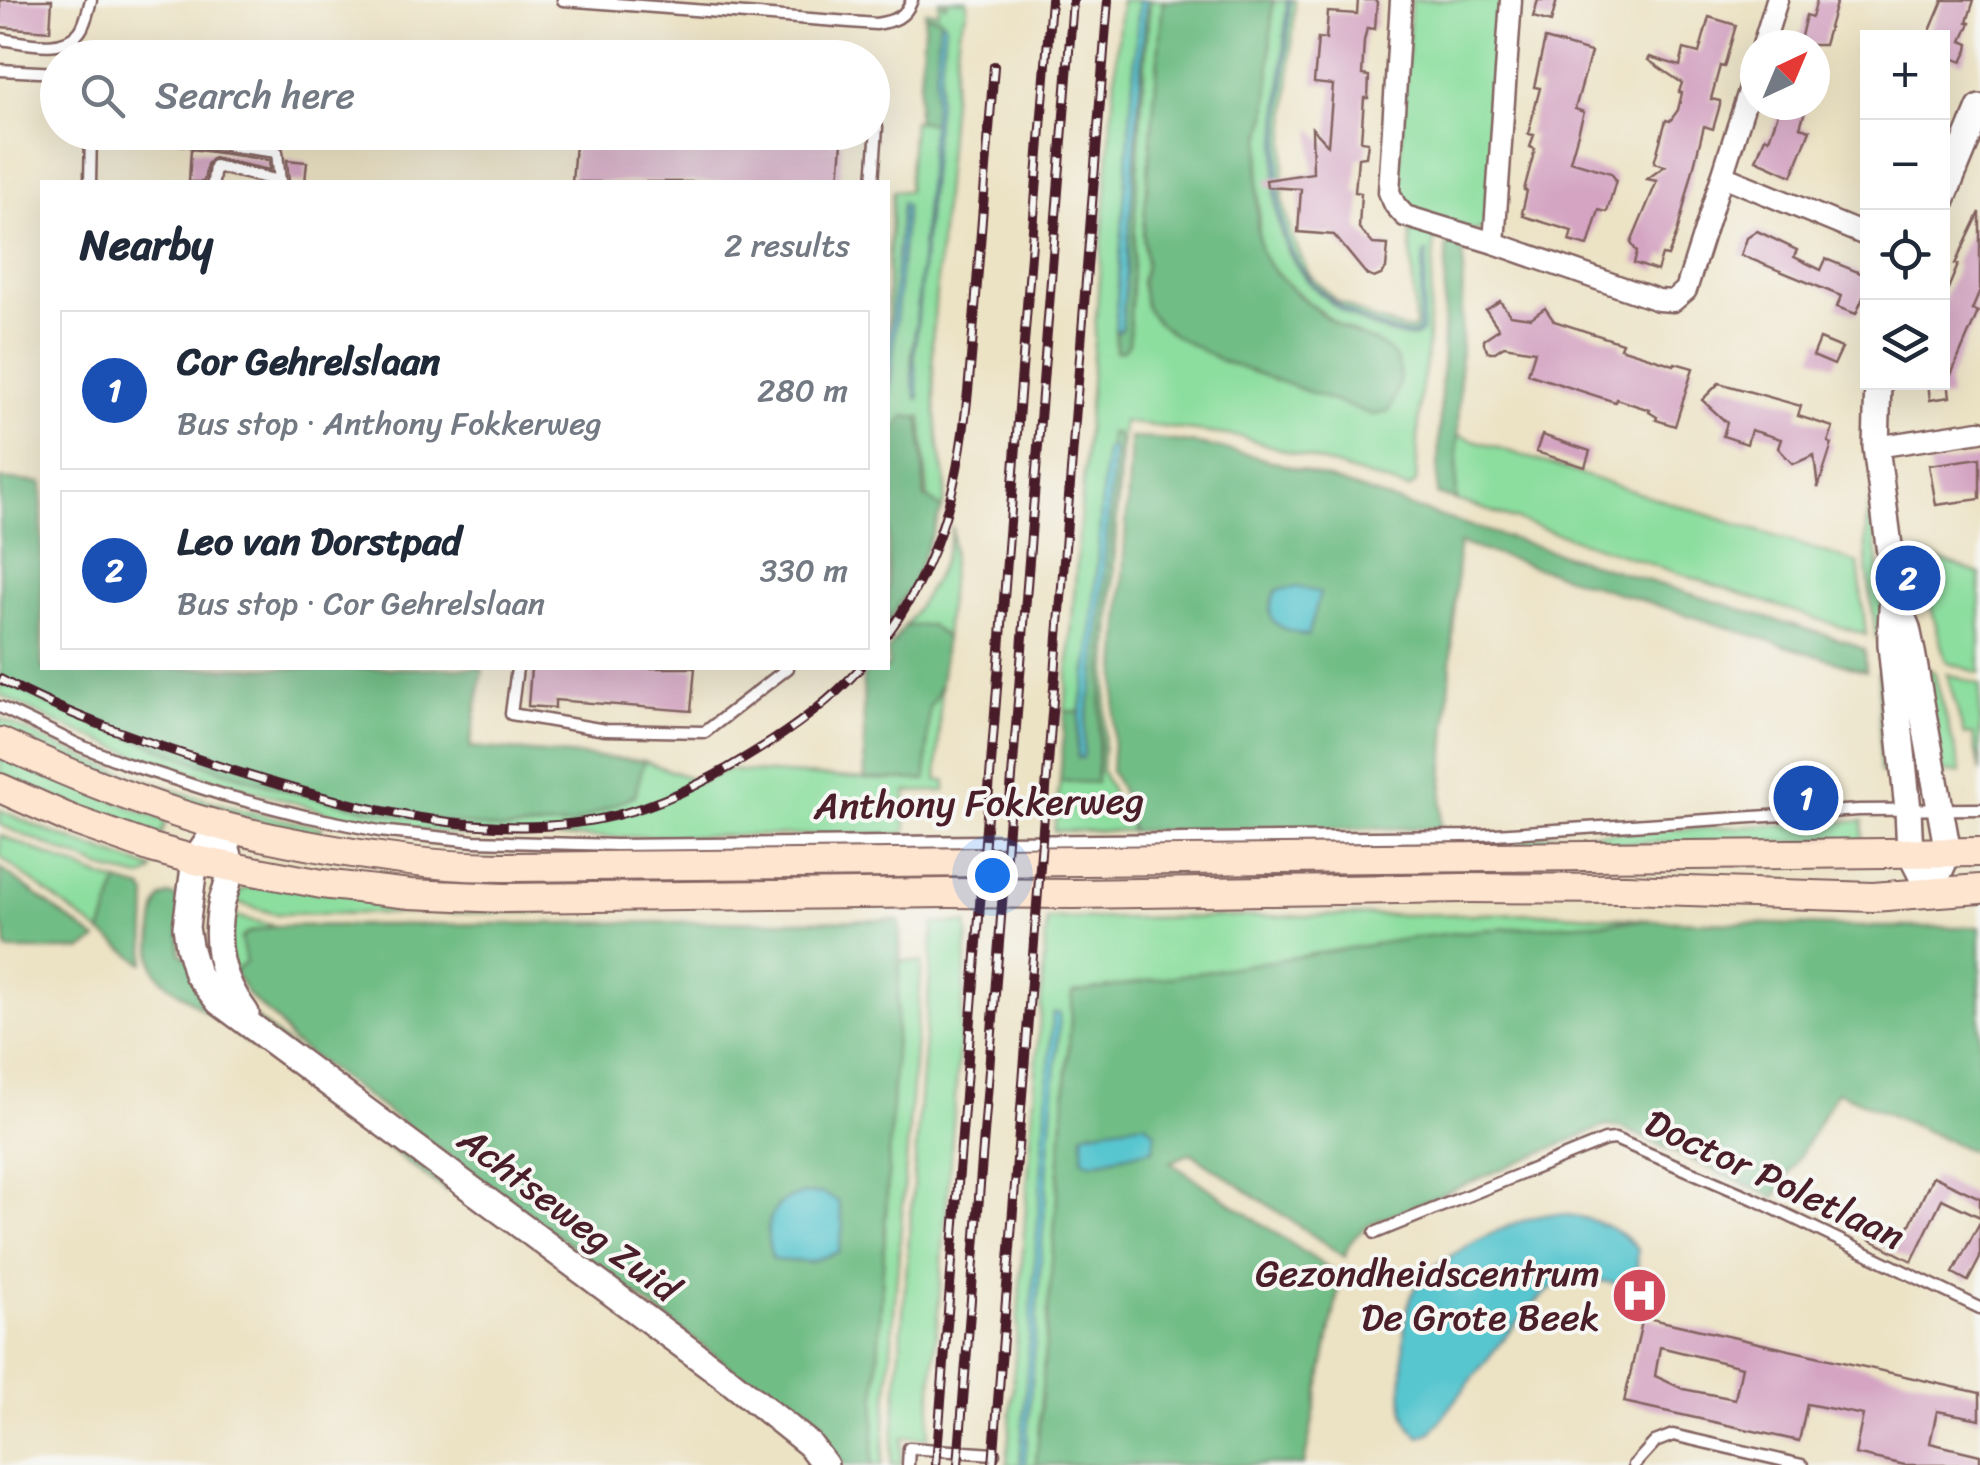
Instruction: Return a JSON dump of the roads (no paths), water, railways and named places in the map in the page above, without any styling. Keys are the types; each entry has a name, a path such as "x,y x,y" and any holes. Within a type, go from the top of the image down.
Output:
{"main road":[{"name":"Anthony Fokkerweg","path":"0,742 94,783 219,826 410,861 503,866 1980,852"},
{"path":"0,788 70,819 152,848 231,868 368,891 504,898 1463,888 1873,897 1980,890"}],"street":[{"path":"1401,0 1388,192 1405,216 1672,302 1686,290 1741,120"},
{"path":"1494,244 1512,0"},
{"path":"1768,30 1777,0"},
{"path":"1950,181 1980,108"},
{"path":"1724,176 1860,233"},
{"path":"1878,390 1876,446 1894,598 1891,645 1910,852 1930,892"},
{"path":"1876,446 1980,431"},
{"path":"1894,598 1907,628 1948,853 1930,892"},
{"name":"Achtseweg Zuid","path":"219,826 196,860 186,927 197,974 210,991 229,1010 763,1406 808,1444 824,1465"},
{"name":"Achtseweg Zuid","path":"219,826 231,868 219,920 219,956 234,997 262,1032"}],"lane":[{"path":"72,40 81,30 91,0"},
{"path":"563,0 876,24 894,21 906,13 912,0"},
{"path":"0,40 40,43"},
{"path":"0,70 40,72"},
{"path":"90,180 91,150"},
{"path":"263,150 278,152 280,180"},
{"path":"873,180 876,150"},
{"path":"213,180 215,166 255,179"},
{"path":"517,670 511,714 605,730 704,732 785,670"},
{"name":"Anthony Fokkerweg","path":"0,707 81,746 223,794 360,828 474,840 616,845 1465,836 1858,810 1980,809"},
{"name":"Doctor Poletlaan","path":"1374,1233 1604,1140 1615,1139 1754,1199 1980,1308"},
{"path":"1634,1465 1655,1442 1673,1435 1802,1465"},
{"path":"908,1465 909,1448 994,1454"}],"water":[{"path":"1139,0 1146,0 1122,328 1118,332 1115,328"},
{"path":"1287,0 1279,198 1289,246 1319,289 1343,308 1387,329 1415,334 1427,253 1422,331 1416,337 1383,330 1341,310 1315,288 1299,269 1288,249 1281,228 1275,185"},
{"path":"943,20 914,356 917,399 913,353"},
{"path":"902,203 906,206 890,394 890,334"},
{"path":"1110,447 1113,451 1095,677 1085,724 1083,758 1078,758 1106,449"},
{"path":"1298,587 1320,593 1308,636 1281,627 1271,617 1277,590"},
{"path":"1053,1013 1060,1013 1025,1465 1020,1465"},
{"path":"1145,1123 1156,1133 1153,1149 1091,1163 1083,1159 1083,1134"},
{"path":"822,1193 838,1201 843,1225 839,1252 809,1262 773,1260 768,1231 778,1206 796,1196"},
{"path":"1549,1214 1586,1219 1620,1233 1638,1250 1637,1270 1626,1284 1582,1278 1551,1289 1515,1325 1431,1432 1420,1437 1408,1424 1402,1400 1404,1330 1415,1289 1455,1253 1516,1223"}],"railway":[{"path":"936,1465 1051,0"},
{"path":"958,1465 1073,0"},
{"path":"993,1465 1108,0"},
{"path":"890,630 932,554 946,513 964,429 994,66"},
{"path":"0,679 139,739 319,796 419,818 520,826 570,824 617,815 685,790 793,727 858,670"}],"place":[{"name":"Leo van Dorstpad","path":"1908,578"},
{"name":"Cor Gehrelslaan","path":"1806,798"},
{"name":"Gezondheidscentrum De Grote Beek","path":"1639,1295"}]}
